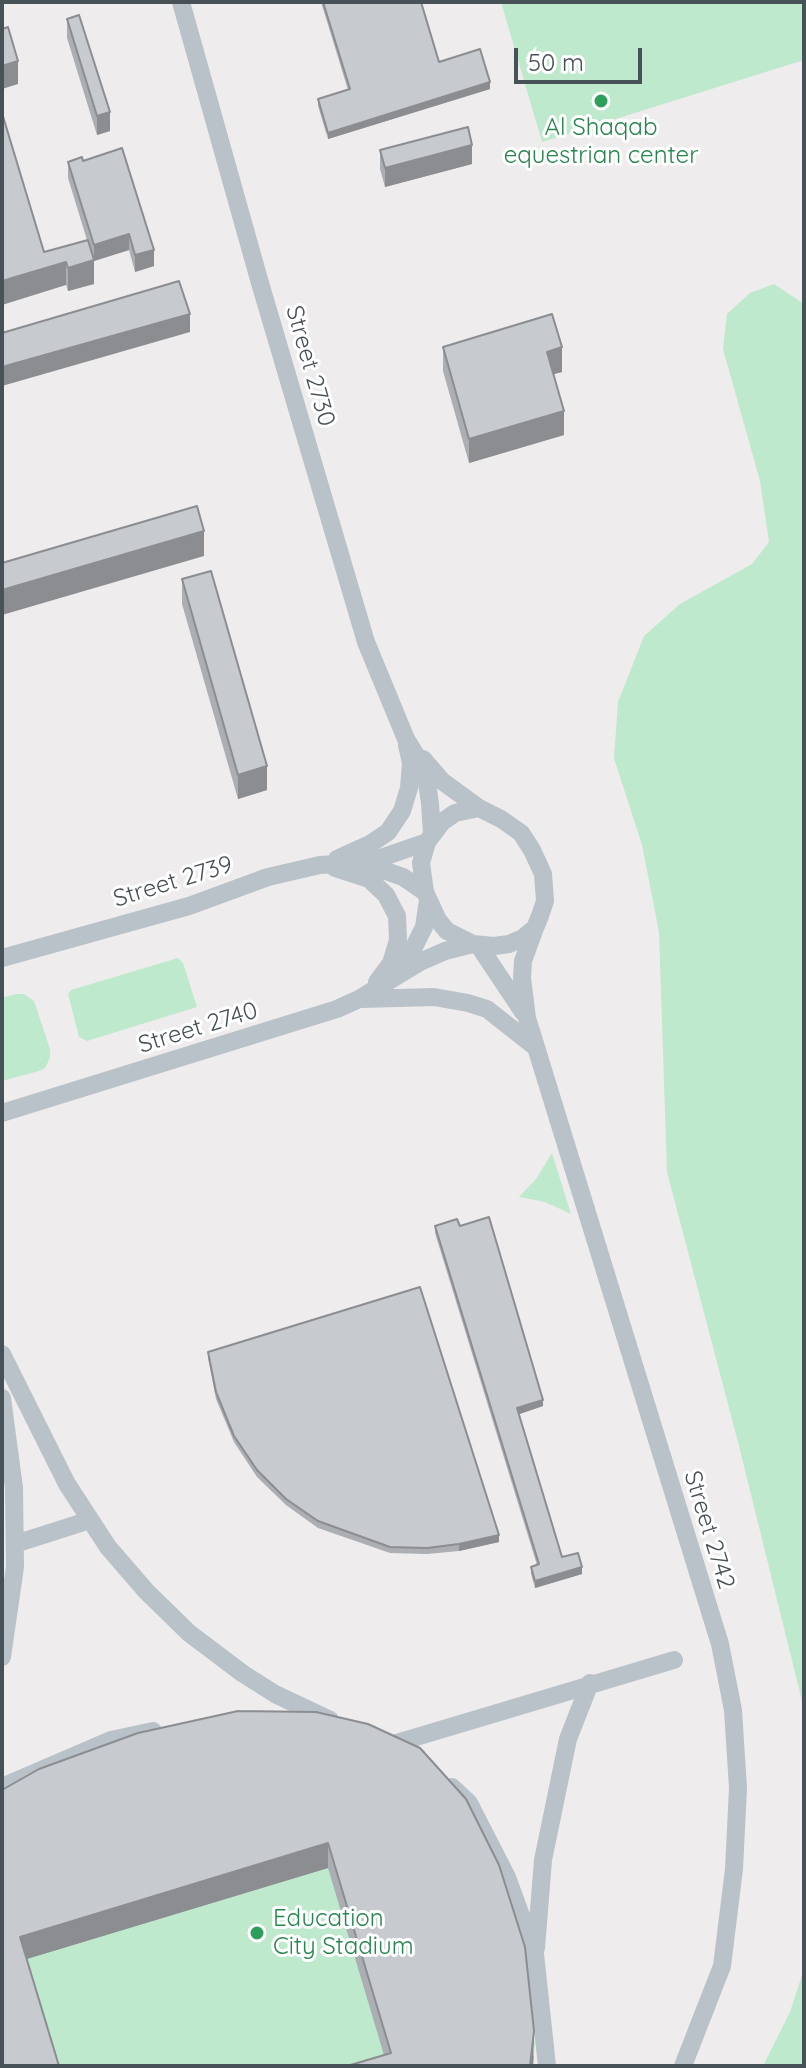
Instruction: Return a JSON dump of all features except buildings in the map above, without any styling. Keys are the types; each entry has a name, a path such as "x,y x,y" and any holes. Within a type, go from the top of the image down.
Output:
{"street":[{"name":"Street 2730","path":"181,2 366,642 406,739 425,770 429,838"},
{"name":"Street 2730","path":"406,739 442,781 479,808"},
{"path":"320,865 370,844 388,832 402,811 409,788 411,763 406,739"},
{"path":"479,808 521,833 543,874 545,901 535,928 509,944 476,945 447,931 426,896 421,863 429,838 442,822 455,813 479,808"},
{"name":"Street 2739","path":"2,958 189,906 268,877 320,865 381,859 429,838"},
{"name":"Street 2739","path":"360,862 403,877 426,896"},
{"path":"320,865 369,879 386,895 397,916 398,940 391,963 383,977 359,999"},
{"name":"Street 2740","path":"401,973 424,927 426,896"},
{"name":"Street 2742","path":"535,928 523,961 522,978 534,1046 720,1644 733,1710 738,1788 734,1869 722,1966 683,2066"},
{"name":"Street 2742","path":"476,945 527,1018"},
{"name":"Street 2740","path":"2,1113 279,1028 359,999 434,955 476,945"},
{"path":"359,999 434,997 468,1003 487,1009 534,1046"},
{"path":"2,1354 67,1484 108,1547 137,1580 189,1633 275,1694 347,1726"},
{"path":"2,1398 14,1488 15,1544 15,1567 2,1657"},
{"path":"15,1544 90,1520"},
{"path":"393,1744 674,1660"},
{"path":"547,2066 535,1954 543,1860 568,1739 590,1683"},
{"path":"279,1717 321,1717"},
{"path":"2,1787 111,1740 173,1727"},
{"path":"371,1735 419,1755"},
{"path":"439,1774 469,1803 507,1877 535,1954"}],"green space":[{"name":"Al Shaqab equestrian center","path":"501,2 804,2 804,60 542,142"},
{"path":"774,284 804,304 804,1709 667,1172 659,932 642,845 614,758 618,702 644,636 680,604 752,564 769,542 760,481 723,349 727,314 750,293"},
{"path":"178,958 183,963 197,1007 87,1041 79,1037 68,994 71,990"},
{"path":"24,994 34,1001 50,1049 50,1058 45,1068 39,1071 2,1081 2,998"},
{"path":"552,1153 571,1214 545,1202 519,1197 536,1179"},
{"name":"Education City Stadium","path":"138,1758 525,1973 535,2043 533,2066 2,2066 2,1814"},
{"path":"804,1969 804,2066 763,2066 790,2012"}],"place":[{"name":"Al Shaqab equestrian center","path":"601,101"},
{"name":"Education City Stadium","path":"257,1933"}]}
